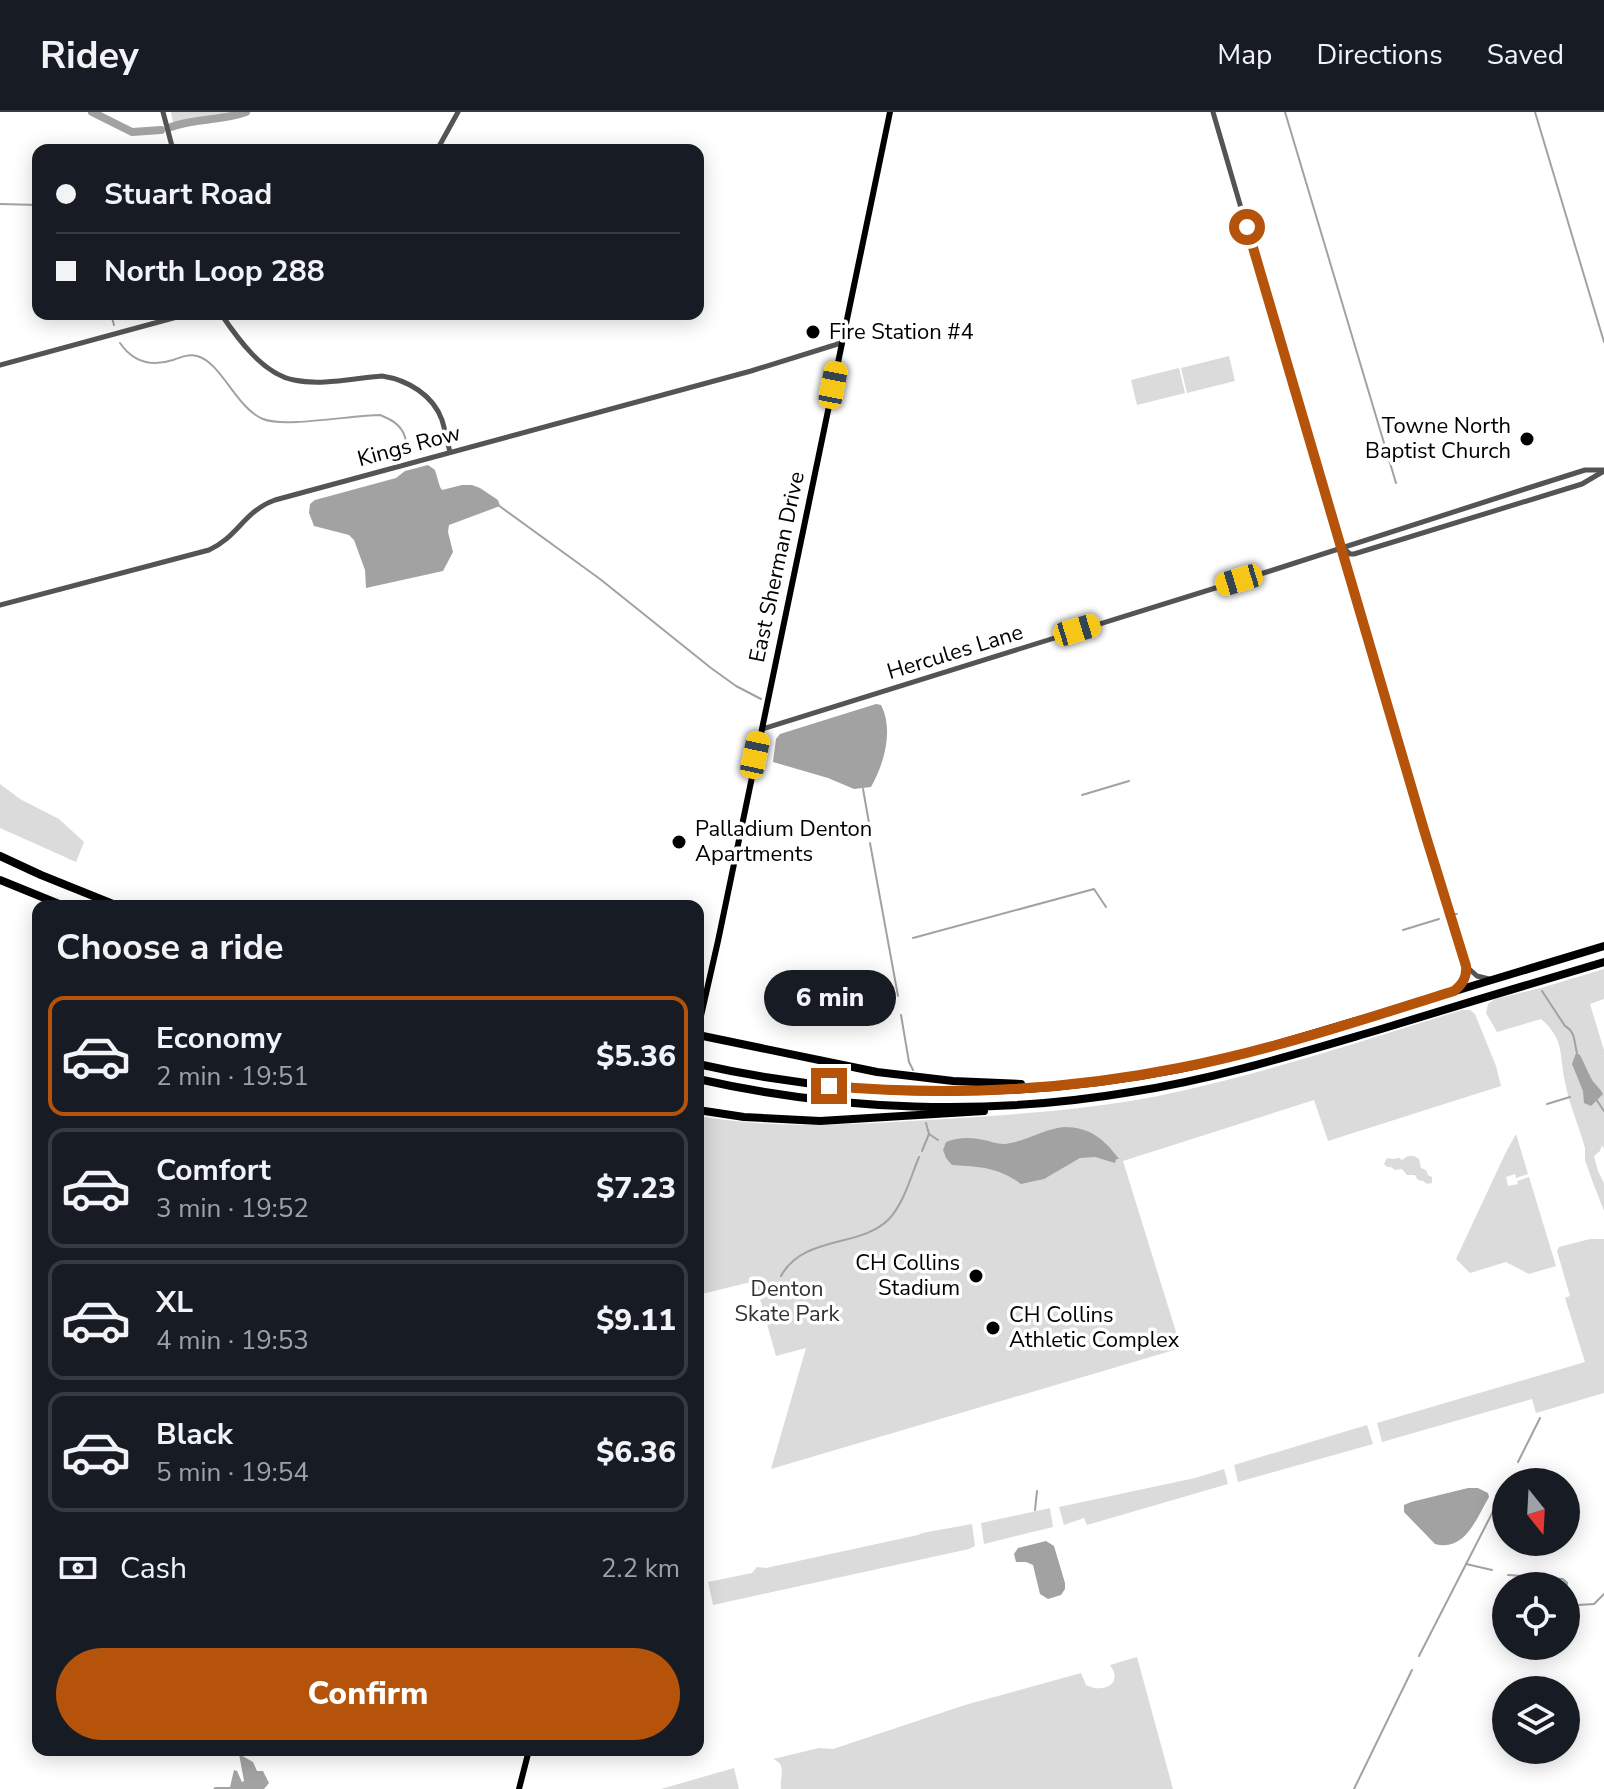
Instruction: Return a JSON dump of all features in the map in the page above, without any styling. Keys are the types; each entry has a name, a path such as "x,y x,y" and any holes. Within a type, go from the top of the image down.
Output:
{"highway":[{"path":"0,856 103,900"},
{"path":"0,880 49,900"},
{"path":"704,1066 814,1084 890,1090 988,1091 1077,1084 1151,1074 1235,1056 1604,946"},
{"path":"704,1111 744,1117 820,1121 979,1111 1131,1092 1289,1057 1604,962"},
{"path":"704,1033 834,1064 912,1077 981,1084 1077,1084"},
{"path":"704,1080 797,1097 876,1104 1028,1104"}],"main road":[{"name":"East Sherman Drive","path":"704,1005 890,112"},
{"path":"519,1789 527,1756"}],"street":[{"path":"163,112 171,144"},
{"path":"440,144 458,112"},
{"path":"1213,112 1466,966 1463,984 1454,991"},
{"path":"0,365 166,320"},
{"path":"225,320 262,363 288,378 310,382 382,376 409,384 424,394 437,411 450,452"},
{"name":"Kings Row","path":"0,605 209,550 229,538 250,514 264,504 751,371 841,343"},
{"name":"Hercules Lane","path":"761,729 1584,471 1604,471"},
{"name":"Hercules Lane","path":"1342,548 1354,554 1582,484 1604,471"},
{"path":"1466,966 1477,976 1492,980"}],"green space":[{"path":"171,112 251,112 174,128"},
{"path":"1229,356 1235,381 1187,393 1181,368"},
{"path":"1179,368 1185,393 1137,405 1131,380"},
{"path":"0,784 20,799 59,819 84,842 76,862 0,828"},
{"path":"1604,969 1604,999 1590,1004 1604,1050 1604,1149 1602,1145 1594,1156 1604,1183 1604,1211 1585,1160 1585,1148 1554,1034 1541,1019 1497,1032 1486,1013 1488,1004 1495,999"},
{"name":"Denton Skate Park","path":"1470,1010 1475,1014 1501,1086 1328,1141 1314,1100 1123,1161 1181,1348 771,1469 806,1348 776,1356 755,1281 704,1294 704,1117 755,1123 841,1124 1015,1114 1158,1096 1311,1057"},
{"path":"1516,1134 1528,1174 1506,1177 1508,1186 1529,1177 1556,1266 1529,1274 1506,1262 1470,1273 1456,1259"},
{"path":"1408,1156 1419,1159 1421,1168 1432,1177 1432,1183 1427,1184 1415,1175 1407,1175 1402,1169 1395,1170 1384,1164 1387,1158 1402,1160"},
{"path":"1590,1239 1604,1239 1604,1393 1536,1413 1532,1399 1382,1442 1377,1423 1585,1362 1565,1298 1570,1296 1557,1251 1559,1247"},
{"path":"1367,1425 1373,1444 1238,1482 1234,1465"},
{"path":"1224,1469 1228,1484 1087,1525 1084,1518 1064,1525 1059,1507"},
{"path":"1050,1508 1053,1527 984,1544 981,1523"},
{"path":"972,1524 975,1546 969,1549 713,1605 708,1582 752,1573 757,1567 766,1568"},
{"path":"1137,1657 1173,1789 781,1789 782,1768 773,1759 819,1748 833,1749 965,1705 1081,1673 1086,1685 1105,1688 1115,1677 1110,1665"},
{"path":"734,1768 739,1789 661,1789"}],"shaded area":[{"path":"428,465 435,470 442,490 472,485 498,500 500,506 449,525 453,552 443,571 366,588 365,570 354,540 349,535 314,526 309,513 310,504"},
{"path":"881,705 885,715 887,736 880,768 871,787 854,789 773,762 776,739 780,734"},
{"path":"1576,1053 1603,1094 1591,1106 1584,1103 1583,1091 1572,1064"},
{"path":"1064,1127 1081,1129 1096,1136 1119,1159 1115,1163 1095,1157 1080,1158 1044,1179 1021,1184 996,1171 952,1165 943,1150 946,1142 955,1139 974,1138 1003,1144"},
{"path":"1478,1488 1488,1493 1489,1497 1468,1532 1454,1543 1435,1544 1404,1512 1404,1505 1411,1502"},
{"path":"1046,1541 1054,1546 1065,1583 1061,1595 1048,1599 1040,1594 1033,1565 1016,1562 1014,1554 1018,1548"},
{"path":"239,1756 253,1762 257,1771 263,1771 269,1783 264,1789 213,1789 230,1787 234,1770 244,1781"}],"waterway":[{"path":"92,112 132,132 161,130"},
{"path":"171,127 246,112"},
{"path":"1285,112 1396,483"},
{"path":"1535,112 1604,342"},
{"path":"0,204 32,205"},
{"path":"113,320 114,325"},
{"path":"120,343 131,355 150,363 191,355 206,360 245,406 263,419 302,422 380,415 401,429 408,456"},
{"path":"498,505 600,579 711,668 761,699"},
{"path":"1082,795 1129,781"},
{"path":"863,789 869,823"},
{"path":"870,843 898,996"},
{"path":"913,938 1094,889 1106,907"},
{"path":"1403,930 1439,919"},
{"path":"1542,991 1571,1031 1577,1053"},
{"path":"901,1015 913,1070"},
{"path":"1547,1104 1570,1097"},
{"path":"1596,1099 1604,1111"},
{"path":"922,1151 929,1134 926,1123"},
{"path":"929,1134 938,1140"},
{"path":"781,1276 803,1254 863,1234 889,1219 903,1197 919,1157"},
{"path":"1518,1462 1540,1418"},
{"path":"1035,1510 1037,1491"},
{"path":"1419,1656 1492,1513"},
{"path":"1466,1564 1492,1570"},
{"path":"1580,1605 1594,1604 1604,1594"},
{"path":"1354,1789 1412,1670"}],"place":[{"name":"Fire Station #4","path":"813,332"},
{"name":"Towne North Baptist Church","path":"1527,439"},
{"name":"Palladium Denton Apartments","path":"679,842"},
{"name":"CH Collins Stadium","path":"976,1276"},
{"name":"CH Collins Athletic Complex","path":"993,1328"}],"route":[{"path":"829,1086 988,1091 1151,1074 1264,1048 1454,991 1463,984 1466,966 1247,227"}]}
